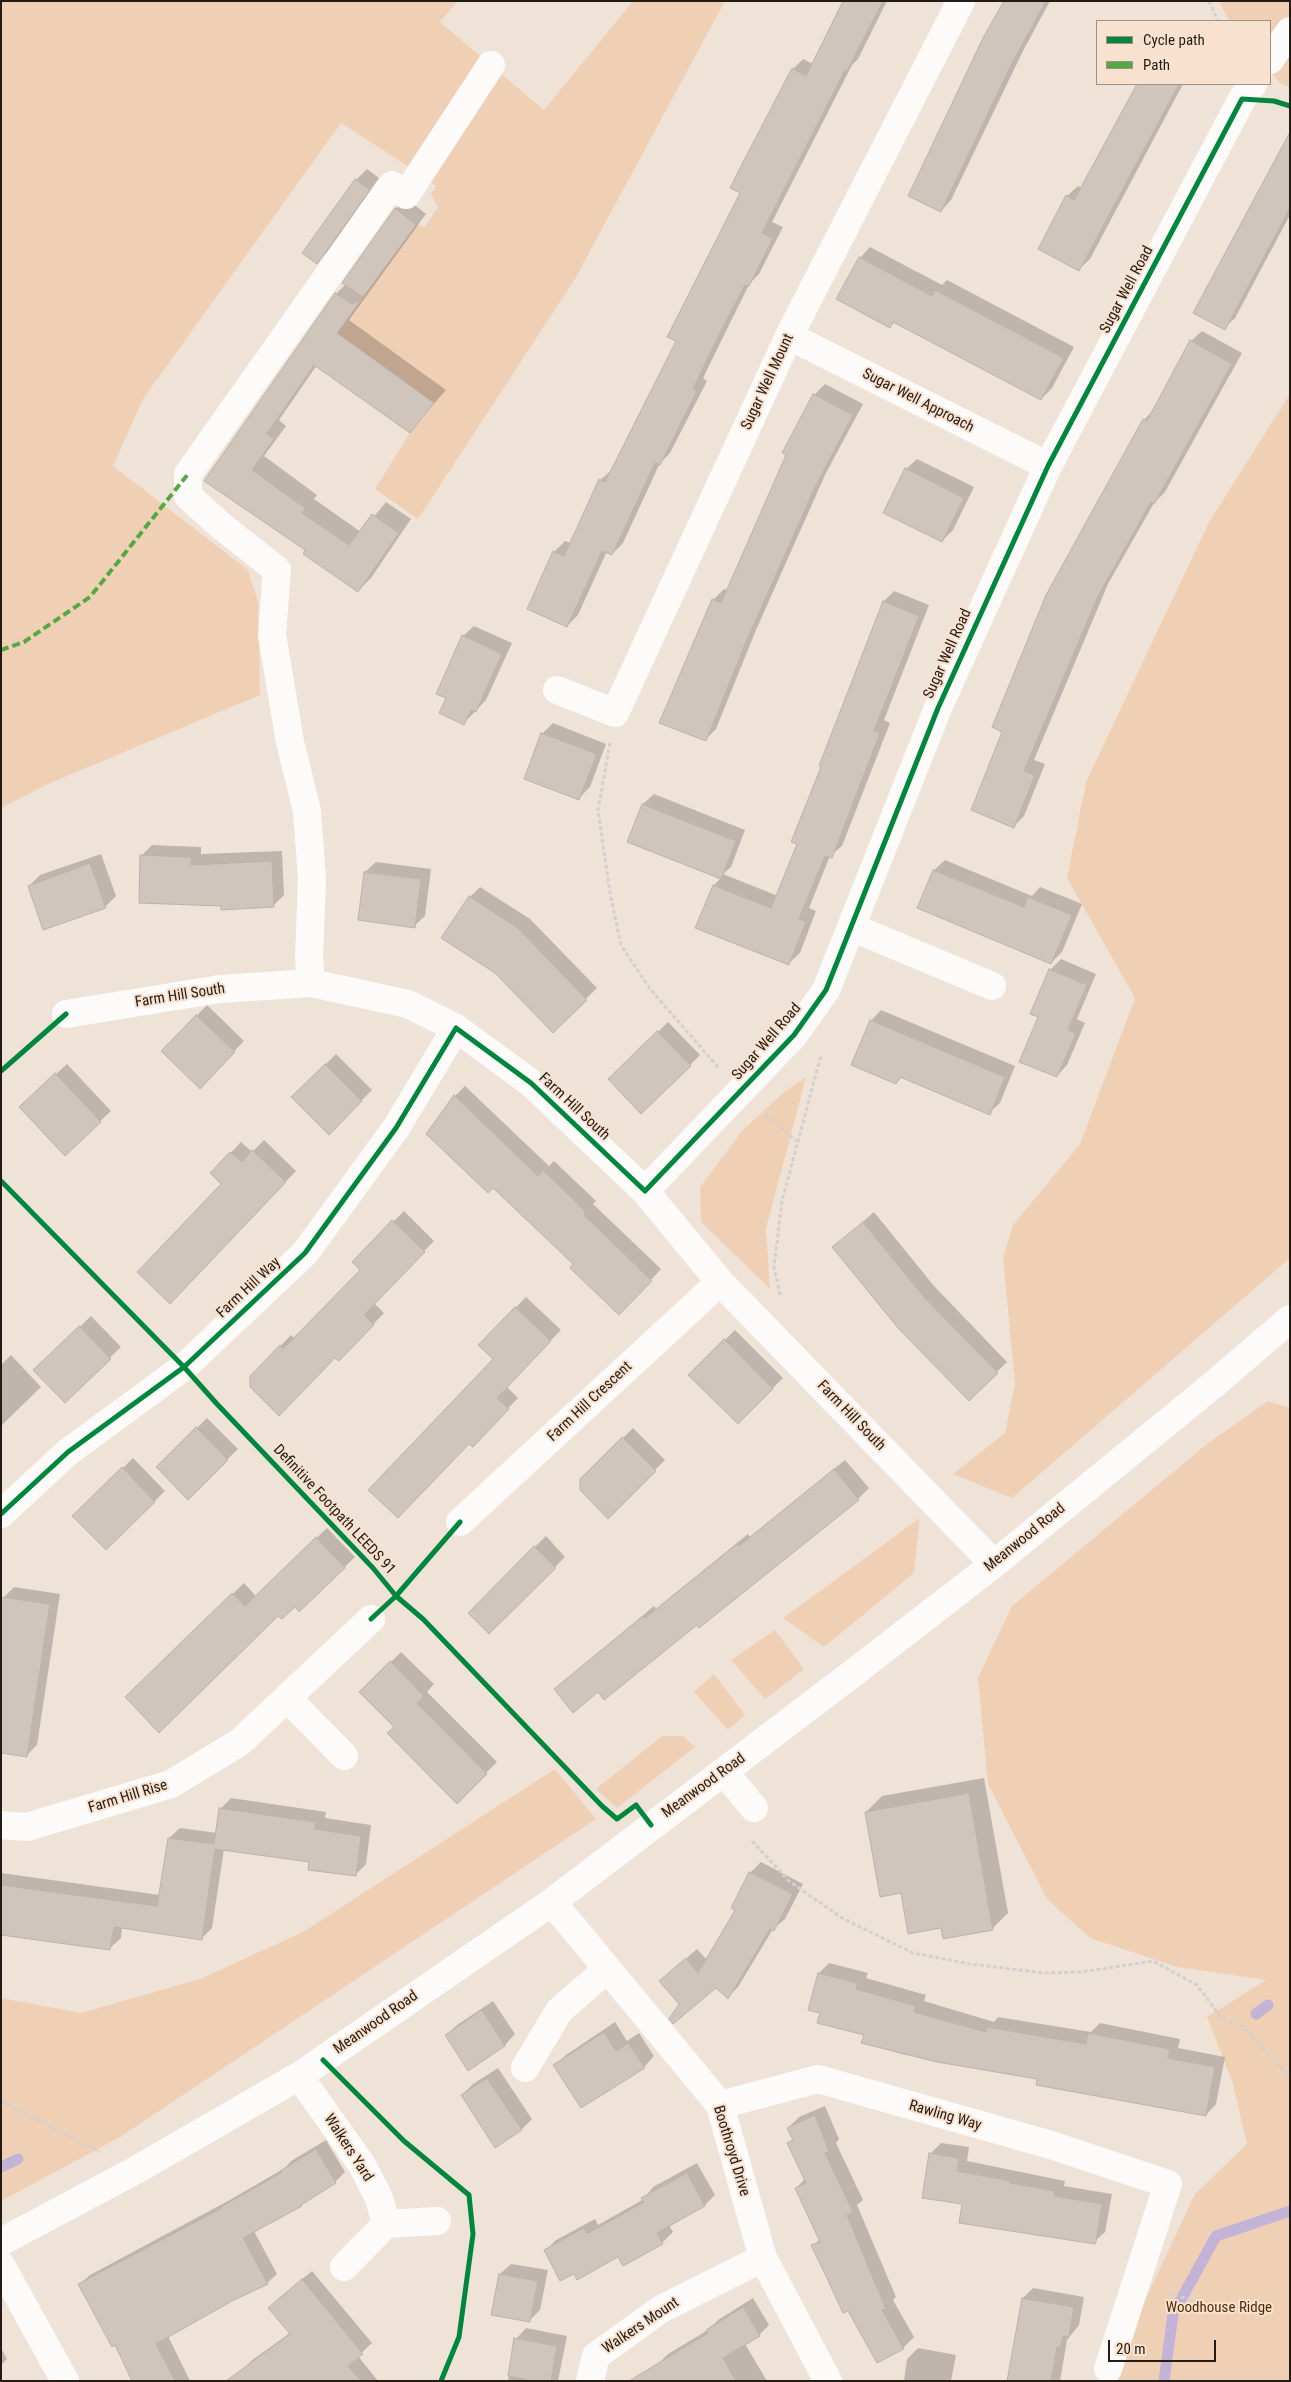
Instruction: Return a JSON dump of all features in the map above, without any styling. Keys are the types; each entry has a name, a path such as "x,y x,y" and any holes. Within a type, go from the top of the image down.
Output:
{"street":[{"name":"Sugar Well Mount","path":"615,713 789,336 961,1"},
{"path":"1271,59 1290,31"},
{"path":"311,983 309,958 312,878 307,811 290,742 272,635 277,570 218,524 188,496 188,474 392,185 406,195 491,65"},
{"name":"Sugar Well Road","path":"646,1191 794,1035 826,990 938,708 1048,466 1248,92"},
{"name":"Sugar Well Approach","path":"789,336 1048,466"},
{"path":"557,690 615,713"},
{"path":"851,927 992,986"},
{"name":"Farm Hill South","path":"66,1014 220,989 311,983 408,1004 456,1028 530,1083 646,1191 720,1282 994,1564"},
{"name":"Farm Hill Way","path":"1,1514 68,1452 184,1367 305,1253 396,1128 456,1028"},
{"name":"Farm Hill Crescent","path":"460,1522 720,1282"},
{"name":"Meanwood Road","path":"1,2242 136,2170 299,2076 552,1902 994,1564 1213,1385 1290,1319"},
{"name":"Farm Hill Rise","path":"1,1825 27,1827 171,1784 240,1742 371,1619"},
{"path":"287,1698 344,1756"},
{"path":"724,1772 750,1821"},
{"name":"Boothroyd Drive","path":"552,1902 720,2105 762,2258 828,2381"},
{"path":"525,2068 559,2011 607,1970"},
{"name":"Walkers Yard","path":"299,2076 362,2165 379,2198 386,2224"},
{"name":"Rawling Way","path":"720,2105 818,2079 1051,2145 1168,2184 1108,2369"},
{"path":"344,2267 386,2224 437,2221"},
{"name":"Walkers Mount","path":"590,2381 596,2356 661,2309 762,2258"},
{"path":"1,2265 65,2381"}],"path":[{"path":"1209,1 1218,20"},
{"path":"615,713 598,810 610,893 621,945 650,989 740,1092 796,1141"},
{"path":"780,1296 774,1267 782,1201 796,1141 823,1047"},
{"path":"750,1821 789,1881 842,1918 913,1953 970,1964 1044,1973 1081,1972 1153,1961 1197,1985 1223,2020 1240,2024 1290,2076"},
{"path":"1,2102 136,2170"},
{"path":"1160,2290 1204,2304"}],"green space":[{"path":"1,1 458,1 440,22 485,60 412,169 341,123 143,399 113,466 248,570 258,602 260,695 48,784 1,808"},
{"path":"633,1 725,1 575,279 418,519 375,489 410,433 434,403 337,333 416,225 425,227 438,207 431,194 436,186 426,179 500,73 544,110"},
{"path":"1219,1 1290,1 1290,88 1279,82 1271,72 1271,20 1228,20"},
{"path":"1290,394 1290,1258 1012,1498 953,1474 1005,1433 1015,1384 1003,1258 1013,1225 1080,1144 1135,998 1067,878 1086,782 1209,522"},
{"path":"806,1077 766,1229 770,1289 701,1222 700,1187 742,1131 784,1092"},
{"name":"Woodhouse Ridge","path":"1268,1401 1290,1408 1290,2381 1118,2381 1129,2334 1195,2194 1247,2144 1233,2084 1207,2017 1266,1980 1177,1967 1090,1938 1047,1899 988,1784 978,1678 1012,1606 1207,1444"},
{"path":"920,1518 914,1573 824,1647 783,1618"},
{"path":"775,1630 804,1669 765,1699 731,1660"},
{"path":"714,1674 745,1715 728,1730 694,1692"},
{"path":"662,1736 683,1736 695,1747 617,1808 596,1789"},
{"path":"555,1769 596,1819 120,2137 1,2201 1,1998 81,2013 200,1979 303,1932"}],"building":[{"path":"843,1 883,1 847,71 845,70 762,233 773,238 749,286 745,285 720,333 693,389 697,391 660,465 655,463 612,555 602,551 567,627 527,609 553,551 564,556 599,479 605,482 676,341 667,337 740,193 730,188 741,166 792,68 806,76"},
{"path":"1004,1 1046,1 1012,63 941,212 908,196 984,36"},
{"path":"1136,85 1178,85 1079,271 1038,249 1066,195 1074,200"},
{"path":"1290,132 1290,208 1225,330 1193,313"},
{"path":"355,179 370,190 317,264 302,253"},
{"path":"395,208 416,225 363,297 342,283"},
{"path":"859,257 932,296 935,290 1064,358 1041,400 893,322 890,328 836,299"},
{"path":"335,293 352,304 361,300 337,333 434,403 410,433 314,365 267,434 274,439 252,470 305,508 302,513 349,545 372,514 399,533 358,592 303,554 305,550 204,481"},
{"path":"1190,340 1232,364 1154,504 1151,502 1098,596 1024,771 1035,775 1014,828 971,810 1002,732 992,727 1046,595 1143,419 1147,421"},
{"path":"813,394 853,415 816,485 746,642 706,741 659,723 712,599 721,603 786,455 782,453"},
{"path":"905,468 964,498 942,542 883,513"},
{"path":"883,601 919,616 874,731 880,733 832,858 825,856 799,919 806,922 789,965 695,928 713,885 771,908 797,844 791,842"},
{"path":"462,635 502,654 476,712 471,710 464,725 439,713 446,698 436,694"},
{"path":"541,733 597,754 579,800 524,779"},
{"path":"642,804 736,841 721,879 627,842"},
{"path":"140,855 191,857 191,865 272,861 274,907 221,910 221,906 139,903"},
{"path":"90,863 106,908 43,930 28,886"},
{"path":"933,870 1024,907 1028,897 1072,915 1051,964 917,908"},
{"path":"364,872 421,879 415,928 358,920"},
{"path":"469,896 519,929 587,1000 553,1033 495,973 441,938"},
{"path":"1049,969 1087,985 1068,1030 1076,1033 1057,1077 1019,1062 1038,1017 1030,1014"},
{"path":"196,1015 235,1052 200,1089 161,1051"},
{"path":"870,1020 1005,1077 990,1115 900,1077 896,1084 851,1065"},
{"path":"657,1031 691,1066 641,1114 608,1079"},
{"path":"325,1064 362,1101 329,1135 291,1097"},
{"path":"55,1073 101,1122 65,1156 19,1107"},
{"path":"454,1095 538,1176 543,1170 586,1212 584,1215 652,1281 619,1315 570,1268 573,1264 493,1188 488,1193 426,1134"},
{"path":"252,1150 286,1182 170,1304 137,1272 221,1184 210,1173 230,1152 242,1162"},
{"path":"392,1220 425,1252 364,1315 374,1325 339,1361 335,1358 279,1416 250,1387 250,1376 280,1345 283,1349 360,1270 352,1262"},
{"path":"863,1222 924,1297 998,1373 969,1401 898,1328 832,1247"},
{"path":"515,1307 551,1341 497,1398 509,1409 473,1447 469,1444 398,1518 368,1490 493,1359 478,1345"},
{"path":"79,1326 111,1359 65,1403 33,1370"},
{"path":"724,1339 773,1389 738,1424 688,1375"},
{"path":"196,1427 228,1460 188,1500 156,1467"},
{"path":"622,1437 656,1471 608,1519 580,1490 580,1479"},
{"path":"122,1467 155,1502 106,1550 72,1516"},
{"path":"834,1469 859,1500 699,1628 697,1625 604,1700 598,1692 573,1713 554,1689 643,1616 645,1618 737,1544 739,1546"},
{"path":"316,1537 345,1568 299,1612 295,1607 282,1619 278,1616 159,1733 125,1697 232,1593 245,1606"},
{"path":"534,1546 556,1568 489,1634 468,1613"},
{"path":"1,1597 50,1604 27,1757 1,1753"},
{"path":"390,1661 424,1696 417,1703 487,1774 457,1804 387,1733 394,1727 359,1692"},
{"path":"969,1793 993,1930 943,1939 941,1928 908,1934 901,1893 880,1897 865,1812"},
{"path":"219,1808 316,1822 315,1829 361,1836 356,1876 308,1870 309,1862 215,1849 202,1940 114,1927 110,1950 1,1935 1,1885 157,1906 168,1838 214,1844"},
{"path":"749,1872 793,1894 774,1931 770,1929 728,1999 716,1988 673,2024 669,2019 679,2004 659,1981 686,1958 698,1973 735,1910 731,1908"},
{"path":"818,1973 858,1983 856,1989 916,2006 914,2012 986,2032 987,2027 1086,2044 1088,2033 1170,2049 1168,2058 1215,2067 1206,2116 1036,2085 1037,2079 937,2062 861,2043 864,2035 817,2023 820,2013 808,2010"},
{"path":"482,2010 505,2046 468,2071 445,2035"},
{"path":"604,2032 616,2051 628,2043 645,2068 581,2108 553,2065"},
{"path":"487,2078 522,2130 495,2148 461,2095"},
{"path":"815,2115 829,2151 825,2153 853,2212 847,2215 886,2309 882,2310 904,2349 877,2363 848,2311 843,2313 811,2245 820,2242 795,2188 806,2183 787,2143 793,2140 787,2128"},
{"path":"316,2149 336,2183 302,2206 243,2238 268,2284 232,2301 156,2344 175,2381 132,2381 115,2345 112,2347 78,2284 222,2208 281,2173 280,2171"},
{"path":"929,2153 959,2158 957,2171 1055,2191 1054,2196 1102,2204 1095,2244 959,2223 962,2204 922,2198"},
{"path":"687,2173 705,2206 657,2233 663,2244 623,2266 618,2257 577,2280 574,2274 560,2281 544,2250 584,2228 587,2234 644,2202 641,2198"},
{"path":"499,2274 538,2281 530,2322 491,2315"},
{"path":"302,2279 363,2354 348,2366 361,2381 226,2381 290,2334 268,2308"},
{"path":"1022,2298 1074,2307 1069,2337 1063,2336 1060,2348 1057,2347 1051,2381 1007,2381"},
{"path":"743,2307 760,2336 723,2358 736,2381 629,2381 708,2333 706,2330"},
{"path":"514,2338 557,2346 551,2381 532,2381 508,2376"}],"waterway":[{"path":"1256,2014 1268,2005"},
{"path":"1,2167 18,2159"},
{"path":"1164,2381 1173,2314 1216,2236 1290,2211"}],"marked path":[{"path":"1,650 24,642 90,597 188,474"}],"cycle path":[{"path":"1,1514 68,1452 184,1367 305,1253 396,1128 456,1028 531,1083 645,1191 794,1035 826,990 938,708 1048,466 1242,99 1274,101 1290,106"},
{"path":"1,1071 66,1014"},
{"name":"Definitive Footpath LEEDS 91","path":"1,1181 184,1367 373,1568 396,1596 423,1619 602,1806 617,1819 636,1805 651,1825"},
{"path":"371,1619 396,1596 460,1522"},
{"path":"323,2060 404,2141 469,2195 473,2234 459,2337 441,2381"}]}
